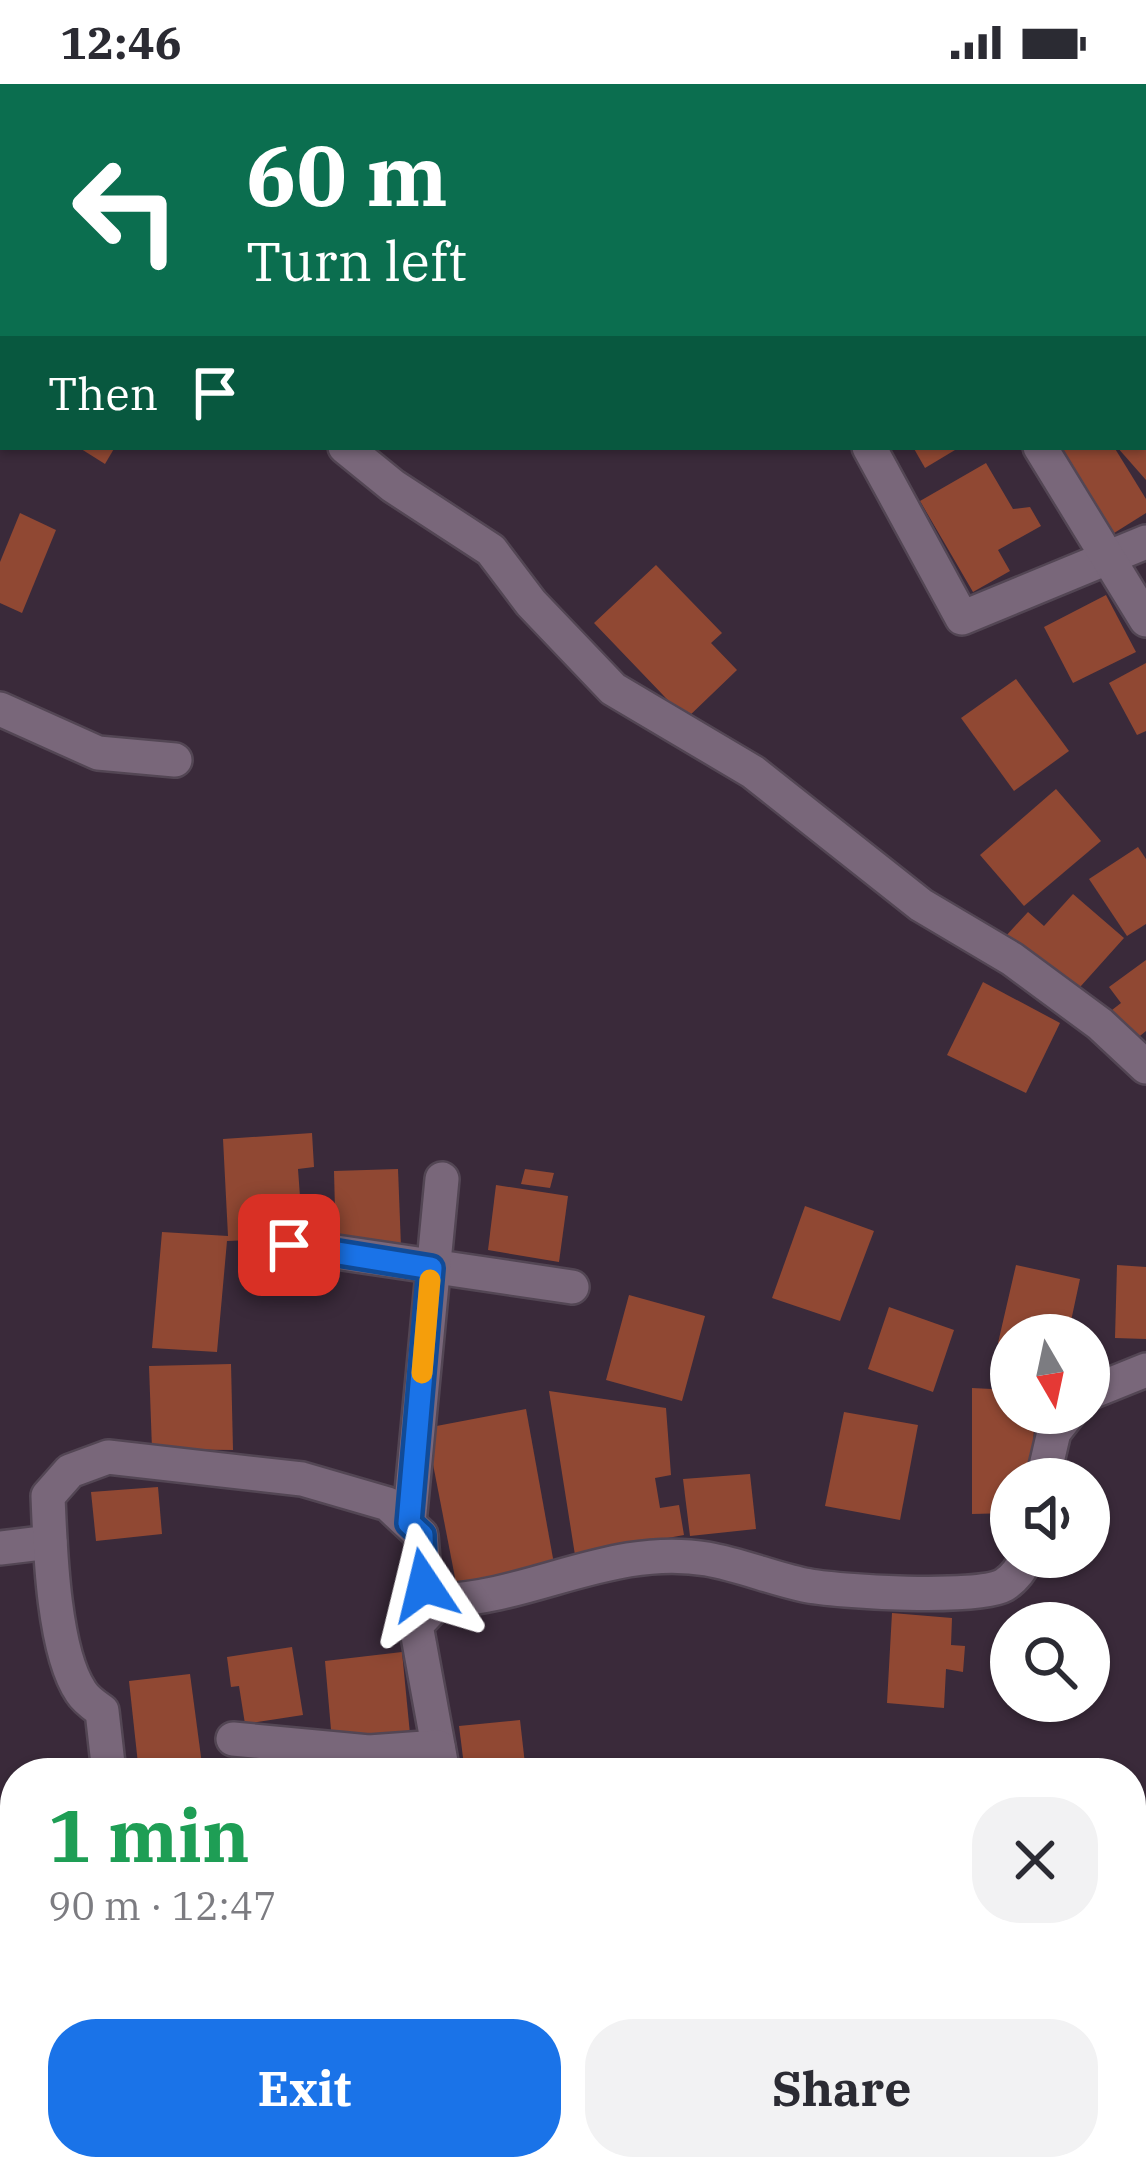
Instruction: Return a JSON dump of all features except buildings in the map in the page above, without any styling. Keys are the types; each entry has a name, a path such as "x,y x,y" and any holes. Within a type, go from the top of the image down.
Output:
{"street":[{"path":"349,450 393,486 490,550 531,603 613,689 753,772 921,905 1012,959 1065,998 1146,1067"},
{"path":"871,450 962,618 1146,542"},
{"path":"1042,450 1146,620"},
{"path":"0,709 98,753 175,760"},
{"path":"409,1523 442,1179"},
{"path":"289,1245 572,1287"},
{"path":"1110,1385 1146,1370"},
{"path":"107,1758 102,1712 82,1694 65,1659 48,1496 70,1472 108,1457 302,1479 388,1504 422,1535 424,1585 439,1600"},
{"path":"0,1548 50,1542"},
{"path":"441,1758 416,1625 439,1600 529,1587 630,1556 688,1556 748,1566 805,1585 880,1591 978,1592 1004,1586 1012,1578"},
{"path":"233,1739 423,1758"}],"slow traffic":[{"path":"422,1373 430,1280"}],"route":[{"path":"289,1245 431,1268 409,1523 422,1535 424,1585"}]}
